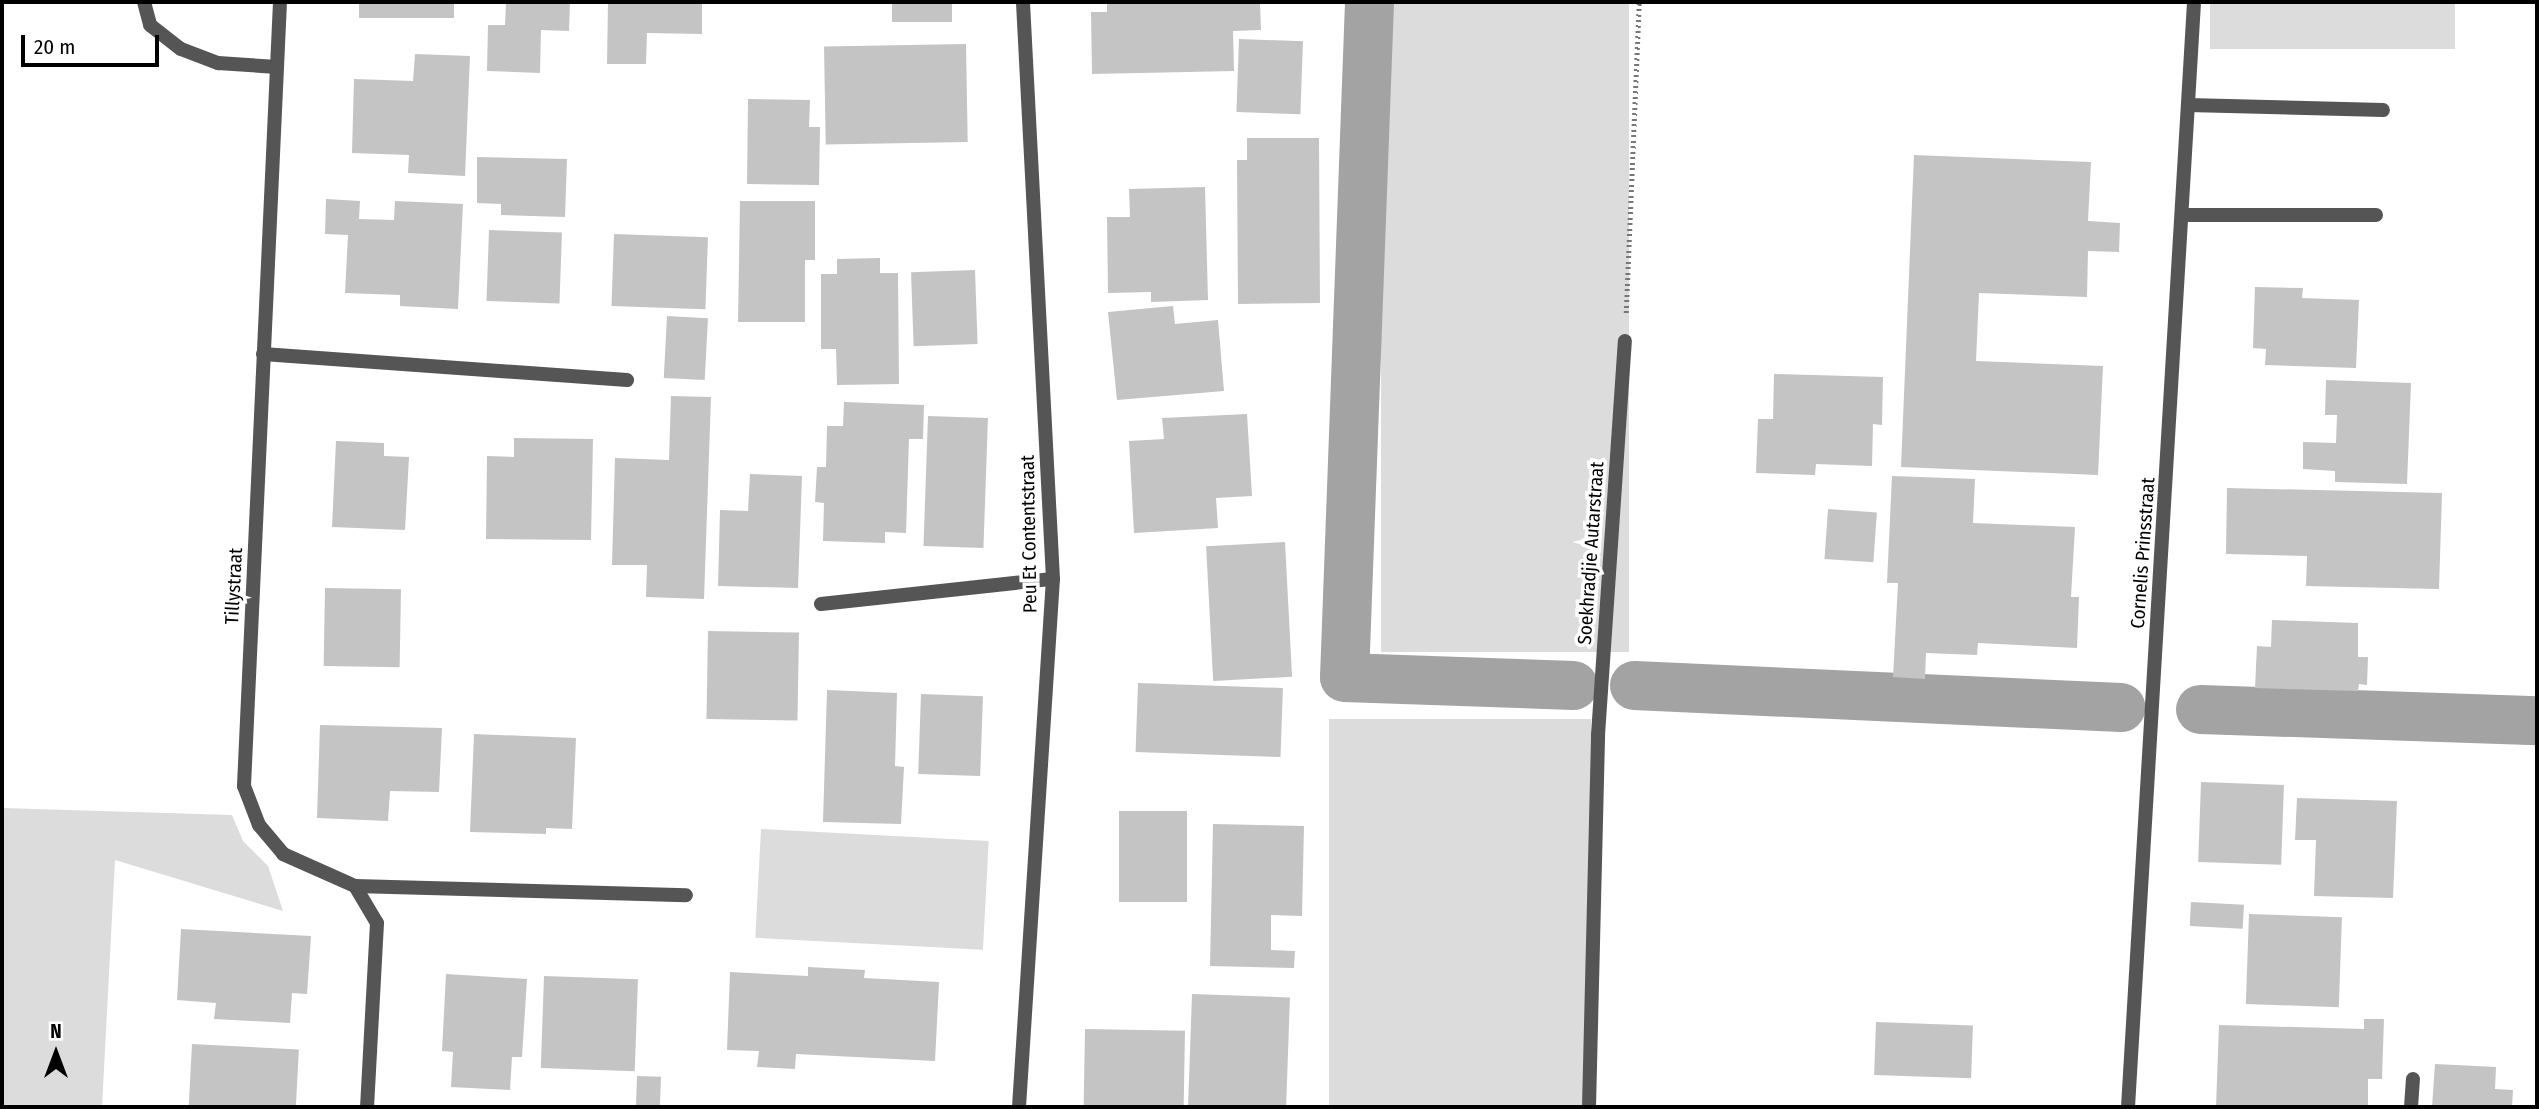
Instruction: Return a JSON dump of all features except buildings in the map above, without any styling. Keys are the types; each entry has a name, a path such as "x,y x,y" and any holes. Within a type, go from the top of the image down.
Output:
{"street":[{"path":"144,2 150,25 181,49 218,64 277,67"},
{"name":"Tillystraat","path":"280,2 244,786 259,825 283,854 355,886"},
{"name":"Peu Et Contentstraat","path":"1019,1107 1053,579 1023,2"},
{"name":"Cornelis Prinsstraat","path":"2128,1107 2194,2"},
{"path":"2188,105 2383,110"},
{"path":"2182,215 2376,215"},
{"name":"Soekhradjie Autarstraat","path":"1589,1107 1598,735 1625,341"},
{"path":"263,354 627,380"},
{"path":"821,604 1053,579"},
{"path":"355,886 686,895"},
{"path":"355,886 377,923 367,1107"},
{"path":"2412,1107 2413,1079"}],"path":[{"path":"1625,341 1639,2"}],"shaded area":[{"path":"1381,2 1629,2 1629,652 1381,652"},
{"path":"2210,2 2455,2 2455,49 2210,49"},
{"path":"1329,719 1591,719 1591,1107 1329,1107"},
{"path":"2,808 232,815 243,841 268,866 283,911 115,860 102,1107 2,1107"},
{"path":"761,829 989,841 983,950 755,938"}],"waterway":[{"path":"1369,2 1344,677 1573,685"},
{"path":"1634,685 2121,707"},
{"path":"2200,709 2537,720"}]}
